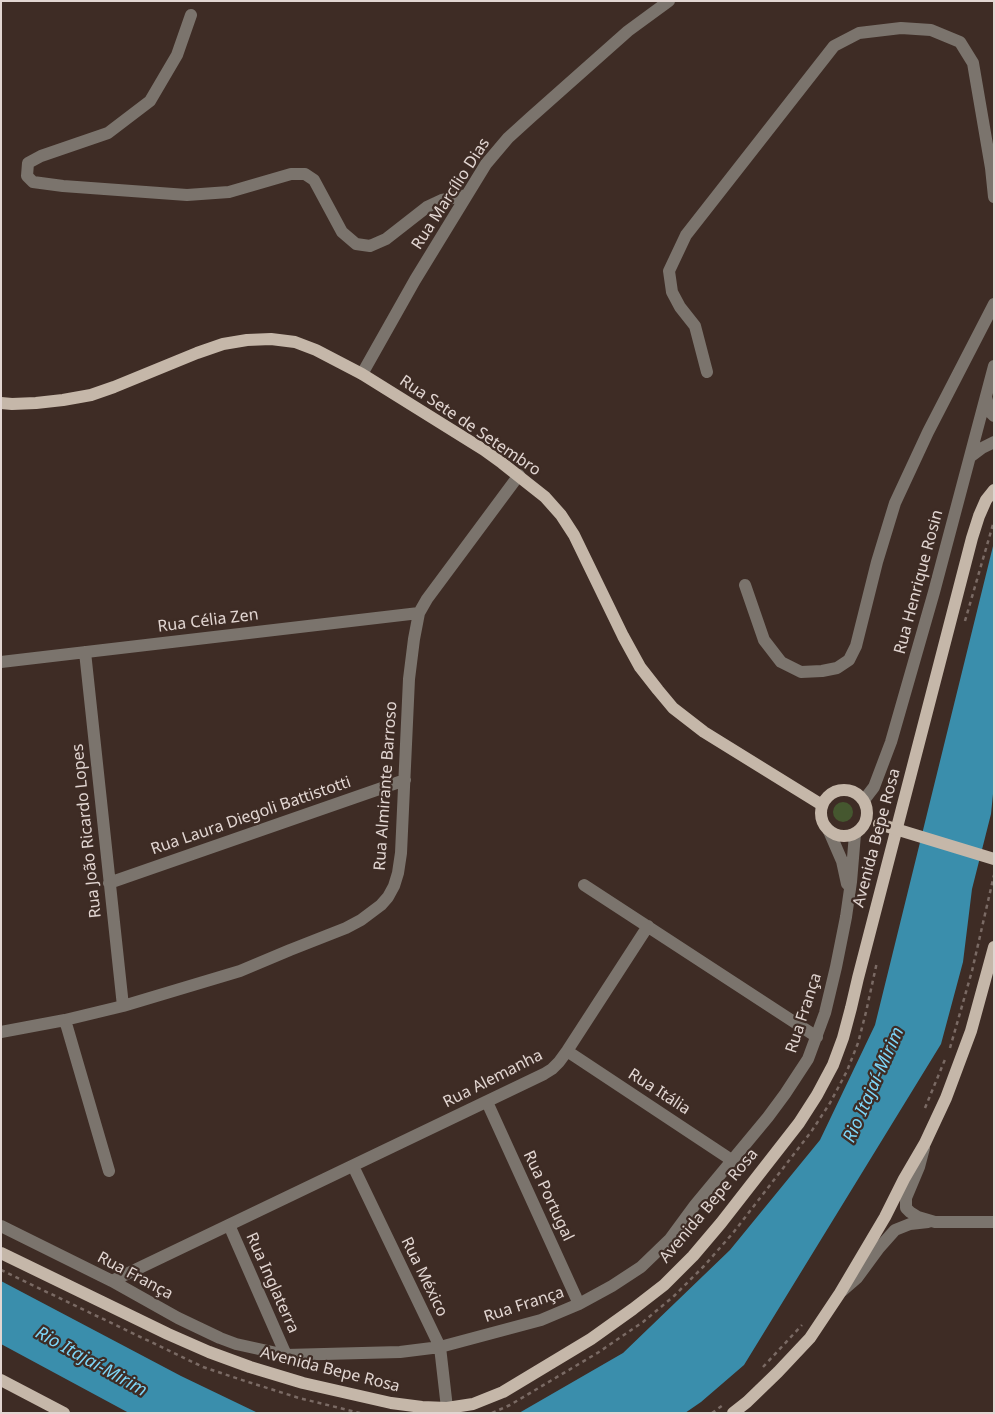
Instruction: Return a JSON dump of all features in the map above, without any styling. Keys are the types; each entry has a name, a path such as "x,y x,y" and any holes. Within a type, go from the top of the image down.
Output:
{"main road":[{"name":"Rua Sete de Setembro","path":"1,403 36,403 91,395 223,344 248,340 271,340 296,342 316,350 362,374 484,450 519,475 545,497 561,515 574,535 640,667 673,708 718,742 822,805"},
{"name":"Avenida Bepe Rosa","path":"1,1253 168,1334 241,1364 303,1383 366,1398 422,1407 447,1408 473,1404 503,1392 591,1339 634,1309 693,1256 721,1223 799,1123 833,1065 843,1038 972,538 986,500 994,490"},
{"path":"872,822 864,800 853,791 845,789 831,793 822,805 821,812 824,826 829,831 841,836 855,834 872,822 994,859"},
{"path":"729,1408 747,1402 810,1338 840,1293 885,1217 904,1179 925,1144 946,1098 972,1031 994,948"},
{"path":"1,1380 64,1413"}],"street":[{"name":"Rua Marcílio Dias","path":"362,374 415,280 486,164 508,138 628,31 669,1"},
{"path":"191,15 177,55 150,101 108,133 41,156 28,163 26,176 33,182 63,186 187,195 228,192 291,174 305,174 314,180 342,232 356,244 370,246 386,239 427,207 442,200 466,195"},
{"path":"707,372 695,326 680,307 672,292 669,271 686,236 834,46 858,33 901,28 931,30 960,42 973,63 991,168 994,197"},
{"path":"745,585 764,640 781,662 801,672 837,668 848,660 856,646 877,562 895,503 928,432 994,304"},
{"name":"Rua Henrique Rosin","path":"864,800 874,786 891,742 994,366"},
{"path":"986,397 990,412 994,416"},
{"path":"970,457 994,442"},
{"name":"Rua Almirante Barroso","path":"1,1032 65,1020 122,1006 240,971 346,928 372,912 388,897 398,873 401,853 410,672 419,613 427,599 519,475"},
{"name":"Rua Célia Zen","path":"1,662 419,613"},
{"name":"Rua João Ricardo Lopes","path":"85,652 122,1006"},
{"name":"Rua Laura Diegoli Battistotti","path":"109,883 405,780"},
{"name":"Rua França","path":"829,831 842,861 849,896"},
{"name":"Rua França","path":"1,1226 112,1281 178,1318 220,1338 236,1344 286,1355 400,1352 440,1347 541,1320 579,1304 641,1267 670,1239 695,1205 768,1117 808,1059 825,1013 836,967 849,896 855,834"},
{"path":"584,884 817,1037"},
{"name":"Rua Alemanha","path":"112,1281 544,1074 559,1062 567,1051 648,926"},
{"path":"65,1020 109,1171"},
{"name":"Rua Itália","path":"567,1051 733,1161"},
{"name":"Rua Portugal","path":"487,1102 579,1304"},
{"path":"925,1144 919,1167 906,1198 906,1208 918,1217 935,1222"},
{"name":"Rua México","path":"353,1166 440,1347 447,1408"},
{"path":"840,1293 857,1278 879,1248 896,1230 910,1224 994,1222"},
{"name":"Rua Inglaterra","path":"229,1225 286,1355"}],"path":[{"path":"950,1048 972,971 994,875"},
{"path":"923,1113 946,1056"},
{"path":"762,1367 806,1319"},
{"path":"712,1413 729,1408"}],"green space":[{"path":"843,802 850,805 853,812 850,819 843,822 836,819 833,812 836,805"}],"water":[{"name":"Rio Itajaí-Mirim","path":"994,542 994,784 991,814 972,889 963,962 941,1044 744,1365 701,1402 685,1413 519,1413 623,1353 730,1250 820,1140 875,1025"},
{"name":"Rio Itajaí-Mirim","path":"1,1281 181,1376 258,1413 129,1413 1,1344"}]}
